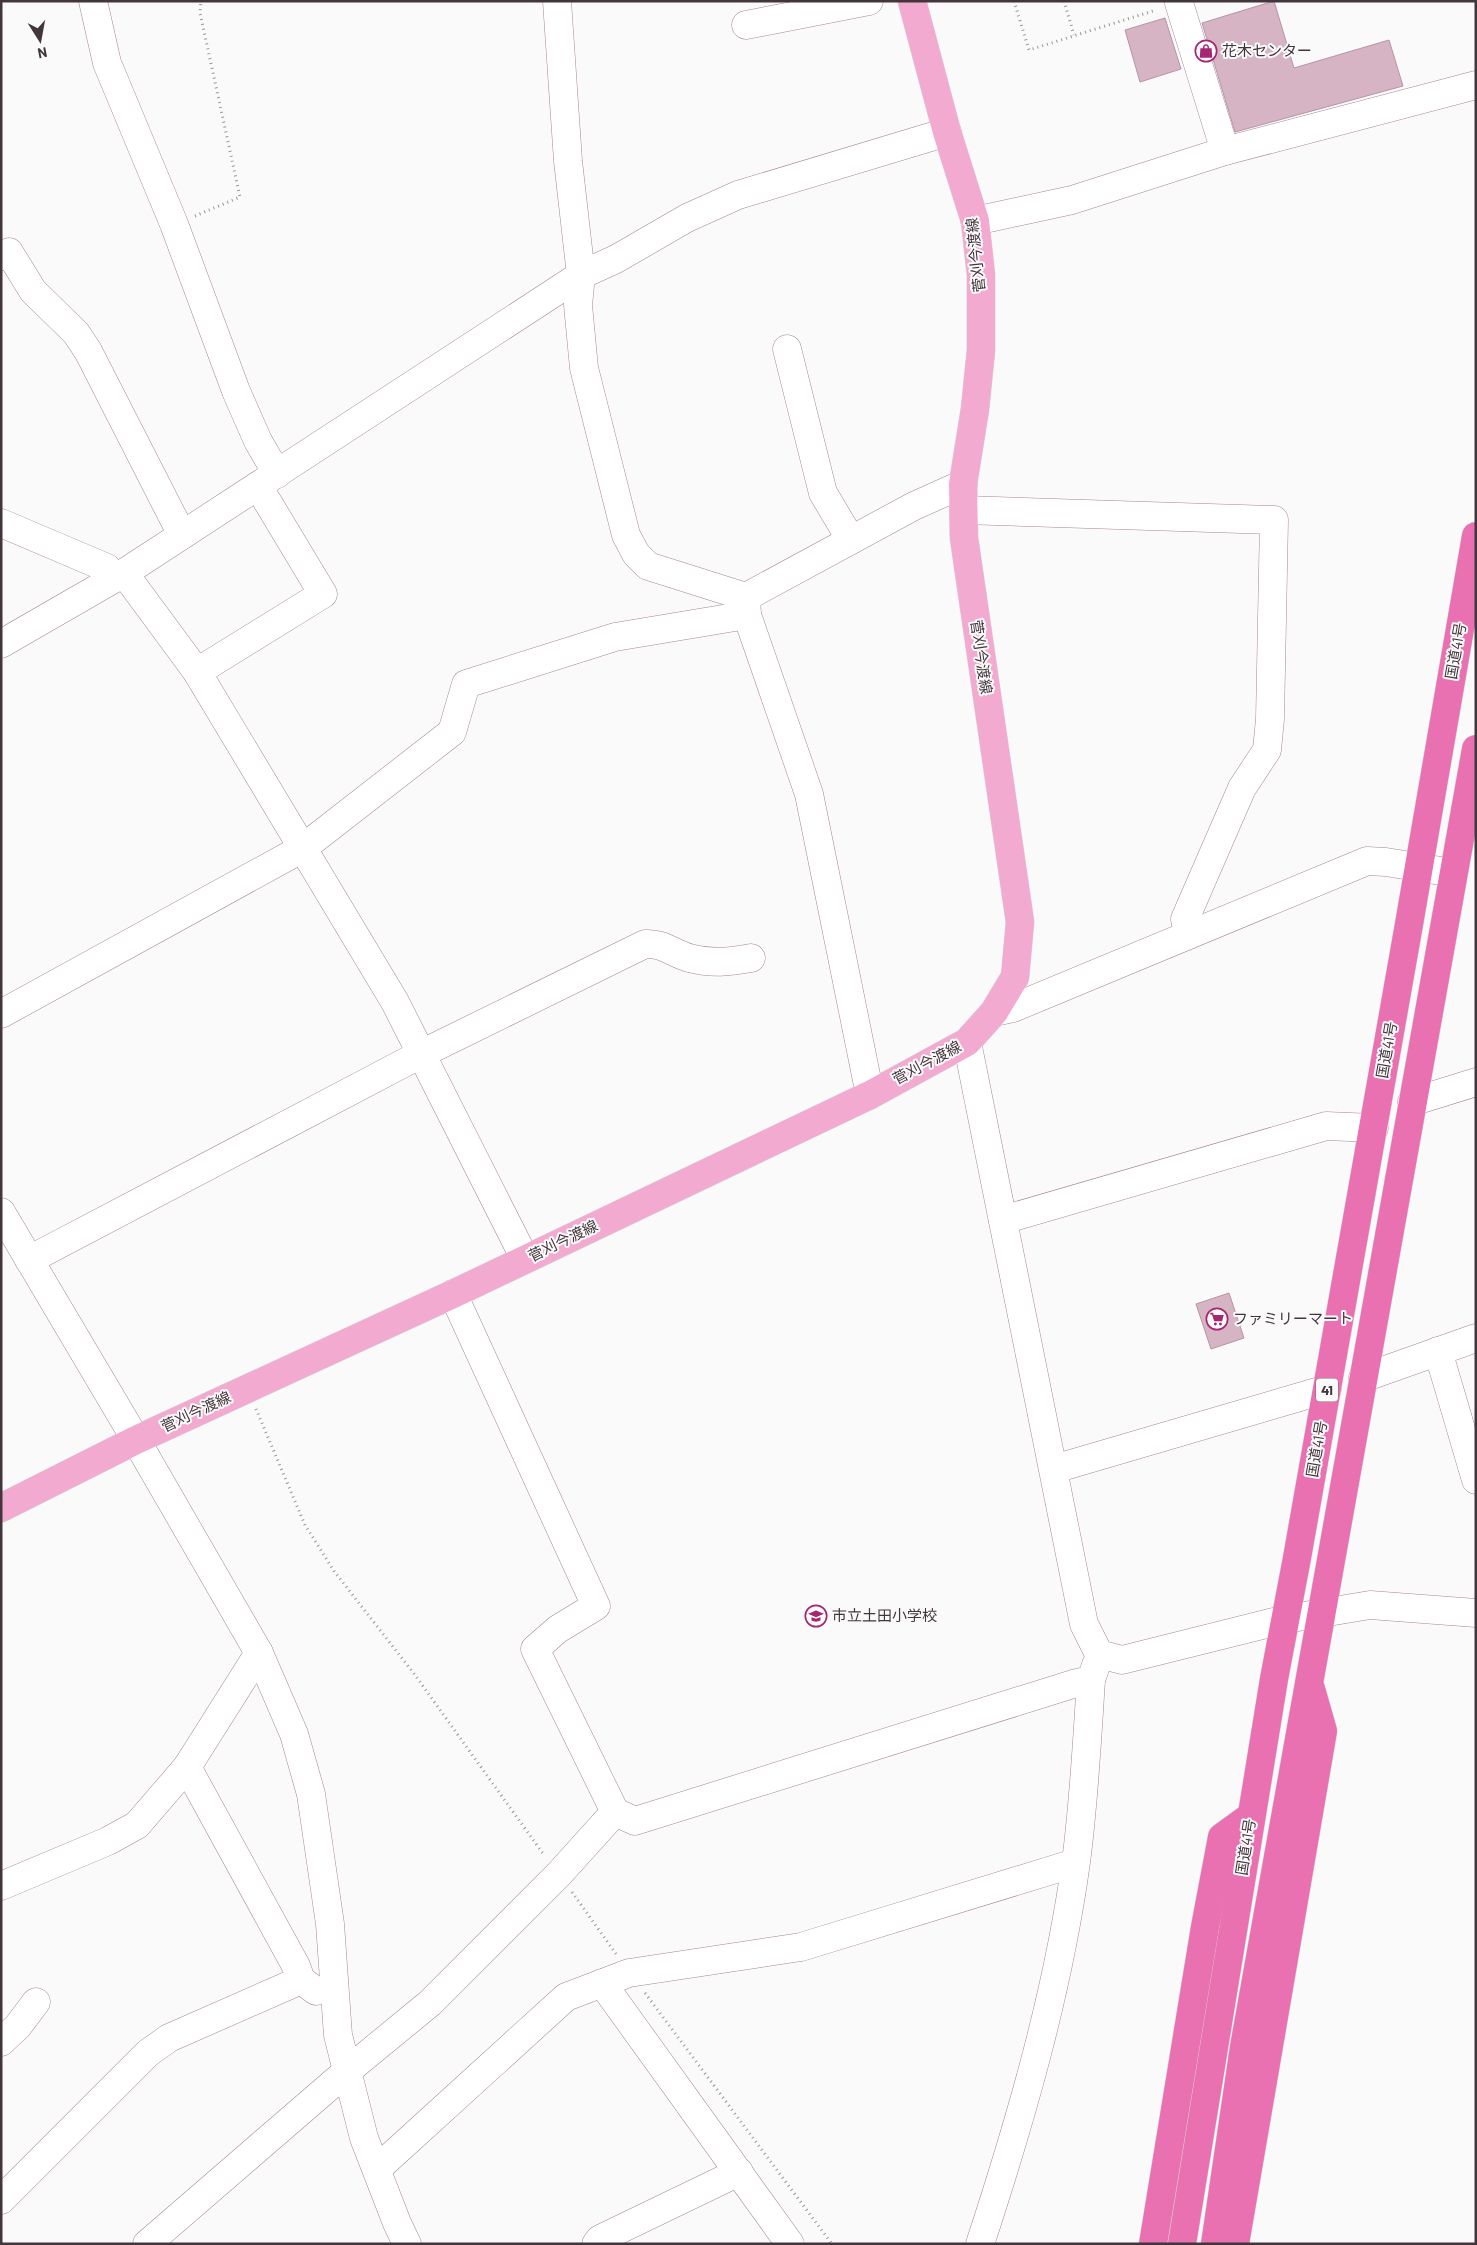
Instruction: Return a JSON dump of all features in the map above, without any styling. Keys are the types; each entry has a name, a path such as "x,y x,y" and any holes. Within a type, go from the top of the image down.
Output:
{"highway":[{"name":"国道41号","path":"1182,2244 1251,1816 1374,1128 1476,536"},
{"name":"41","path":"1214,2244 1244,2047 1476,749"},
{"path":"1235,2244 1323,1731 1309,1683"},
{"path":"1153,2244 1205,1926 1222,1837 1251,1816"}],"main road":[{"name":"菅刈今渡線","path":"1,1508 136,1440 453,1294 870,1094 967,1042 994,1012 1015,977 1020,922 984,686 964,538 963,497 981,350 981,275 975,221 947,132 912,1"}],"street":[{"path":"94,1 107,63 174,224 236,390 258,441 267,480 323,594 197,672"},
{"path":"557,1 568,161 581,276 578,305 584,368 626,535 636,554 648,566 746,606 809,794 870,1094"},
{"path":"746,25 869,1"},
{"path":"1179,3 1224,152"},
{"path":"975,221 1072,200 1224,152 1476,85"},
{"path":"1,644 119,576 581,276 616,259 687,218 738,195 947,132"},
{"path":"1,256 9,252 33,291 76,333 88,351 182,536"},
{"path":"787,349 823,493 851,540"},
{"path":"1,1014 303,848 452,732 466,684 615,637 746,606 851,540 914,506 963,497 1274,520 1270,719 1267,750 1242,788 1185,919 1188,935"},
{"path":"1,523 107,568 119,576 197,672 395,1002 524,1259"},
{"path":"994,1012 1014,1008 1367,861 1453,873"},
{"path":"29,1260 421,1054 645,944 658,944 688,957 723,963 751,958"},
{"path":"967,1042 1084,1624 1099,1654 1092,1680 1076,1863 1056,1976 1029,2087 980,2244"},
{"path":"1412,1102 1476,1082"},
{"path":"1003,1220 1326,1126 1374,1128"},
{"path":"1,1212 259,1653 294,1734 311,1794 330,1924 338,2035 346,2072 364,2138 407,2244"},
{"path":"453,1294 596,1606 558,1629 534,1649 615,1812 635,1821 1073,1684 1092,1680"},
{"path":"1363,1378 1476,1338"},
{"path":"1438,1351 1476,1480"},
{"path":"1054,1469 1327,1389"},
{"path":"1099,1654 1122,1660 1286,1619 1370,1604 1476,1613"},
{"path":"1,1886 108,1841 137,1824 187,1767 259,1653"},
{"path":"187,1767 291,1958 301,1980 336,2004"},
{"path":"147,2244 346,2072 430,2004 559,1874 615,1812"},
{"path":"377,2169 566,1997 629,1973 801,1947 1076,1863"},
{"path":"1,2200 148,2053 170,2038 301,1980"},
{"path":"602,1983 790,2244"},
{"path":"1,2042 18,2026 36,2002"},
{"path":"596,2244 600,2239 635,2221 739,2172"}],"path":[{"path":"174,224 240,198 200,13 201,1"},
{"path":"1014,1 1029,50 1179,3"},
{"path":"1064,1 1074,35"},
{"path":"256,1408 305,1524 334,1570 415,1675 629,1973 832,2244"}],"building":[{"path":"1274,1 1294,68 1389,40 1403,86 1235,132 1202,23"},
{"path":"1165,18 1181,69 1140,82 1125,30"},
{"path":"1229,1293 1244,1338 1211,1349 1196,1304"}],"place":[{"name":"花木センター","path":"1206,51"},
{"name":"ファミリーマート","path":"1217,1319"},
{"name":"市立土田小学校","path":"816,1616"}]}
